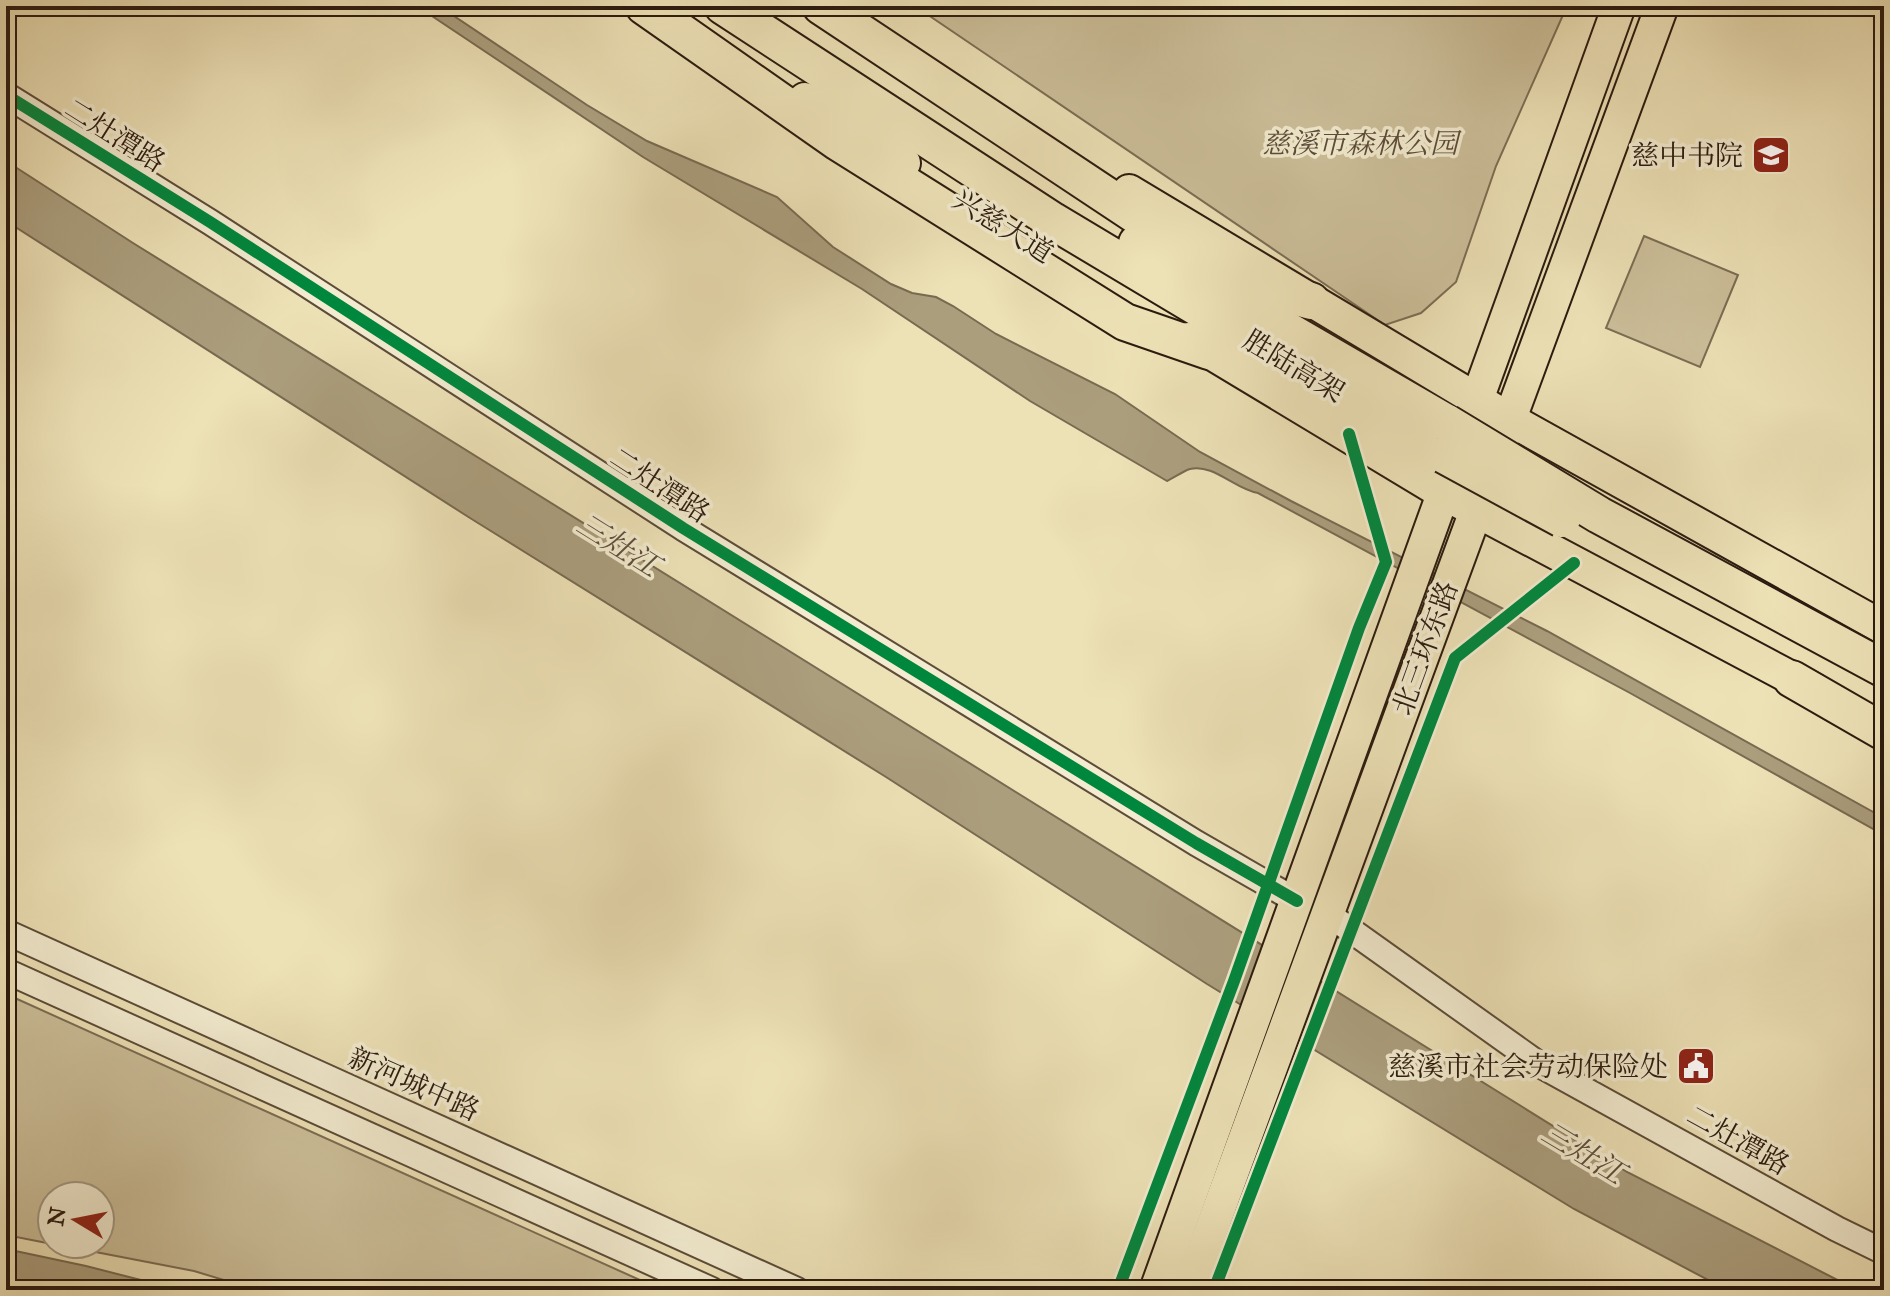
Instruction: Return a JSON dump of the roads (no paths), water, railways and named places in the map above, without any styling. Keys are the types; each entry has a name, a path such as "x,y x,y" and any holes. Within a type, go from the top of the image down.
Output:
{"highway":[{"path":"644,6 838,142 1125,322 1209,351"},
{"name":"胜陆高架","path":"723,6 1053,221 1444,455 1884,694"},
{"name":"胜陆高架","path":"764,6 1066,202 1477,440 1599,515 1884,669"},
{"path":"821,6 1232,279 1311,301"},
{"path":"1792,679 1884,730"}],"main road":[{"name":"兴慈大道","path":"666,6 1036,248 1445,494 1792,679"},
{"path":"833,6 896,51 1478,401 1884,628"},
{"name":"北三环东路","path":"1156,1290 1619,6"},
{"name":"北三环东路","path":"1189,1290 1662,6"}],"street":[{"name":"二灶潭路","path":"6,95 210,222 696,537 1182,835 1297,901"},
{"name":"二灶潭路","path":"1328,914 1540,1065 1884,1252"},
{"name":"新河城中路","path":"6,932 797,1290"},
{"path":"6,971 712,1290"}],"water":[{"path":"417,6 439,6 587,105 647,141 777,197 833,247 891,284 912,293 936,297 953,306 996,334 1115,394 1200,452 1547,631 1884,818 1884,835 1630,693 1258,493 1199,468 1187,470 1167,481 1030,401 862,289 643,157"},
{"name":"三灶江","path":"6,161 1627,1172 1857,1290 1727,1290 1574,1209 1207,984 886,777 470,518 6,221"},
{"path":"6,1249 36,1255 36,1260 58,1260 180,1290 6,1290"}],"place":[{"name":"慈中书院","path":"1771,155"},
{"name":"慈溪市社会劳动保险处","path":"1696,1066"}],"park label":[{"name":"慈溪市森林公园","path":"1360,143"}]}
